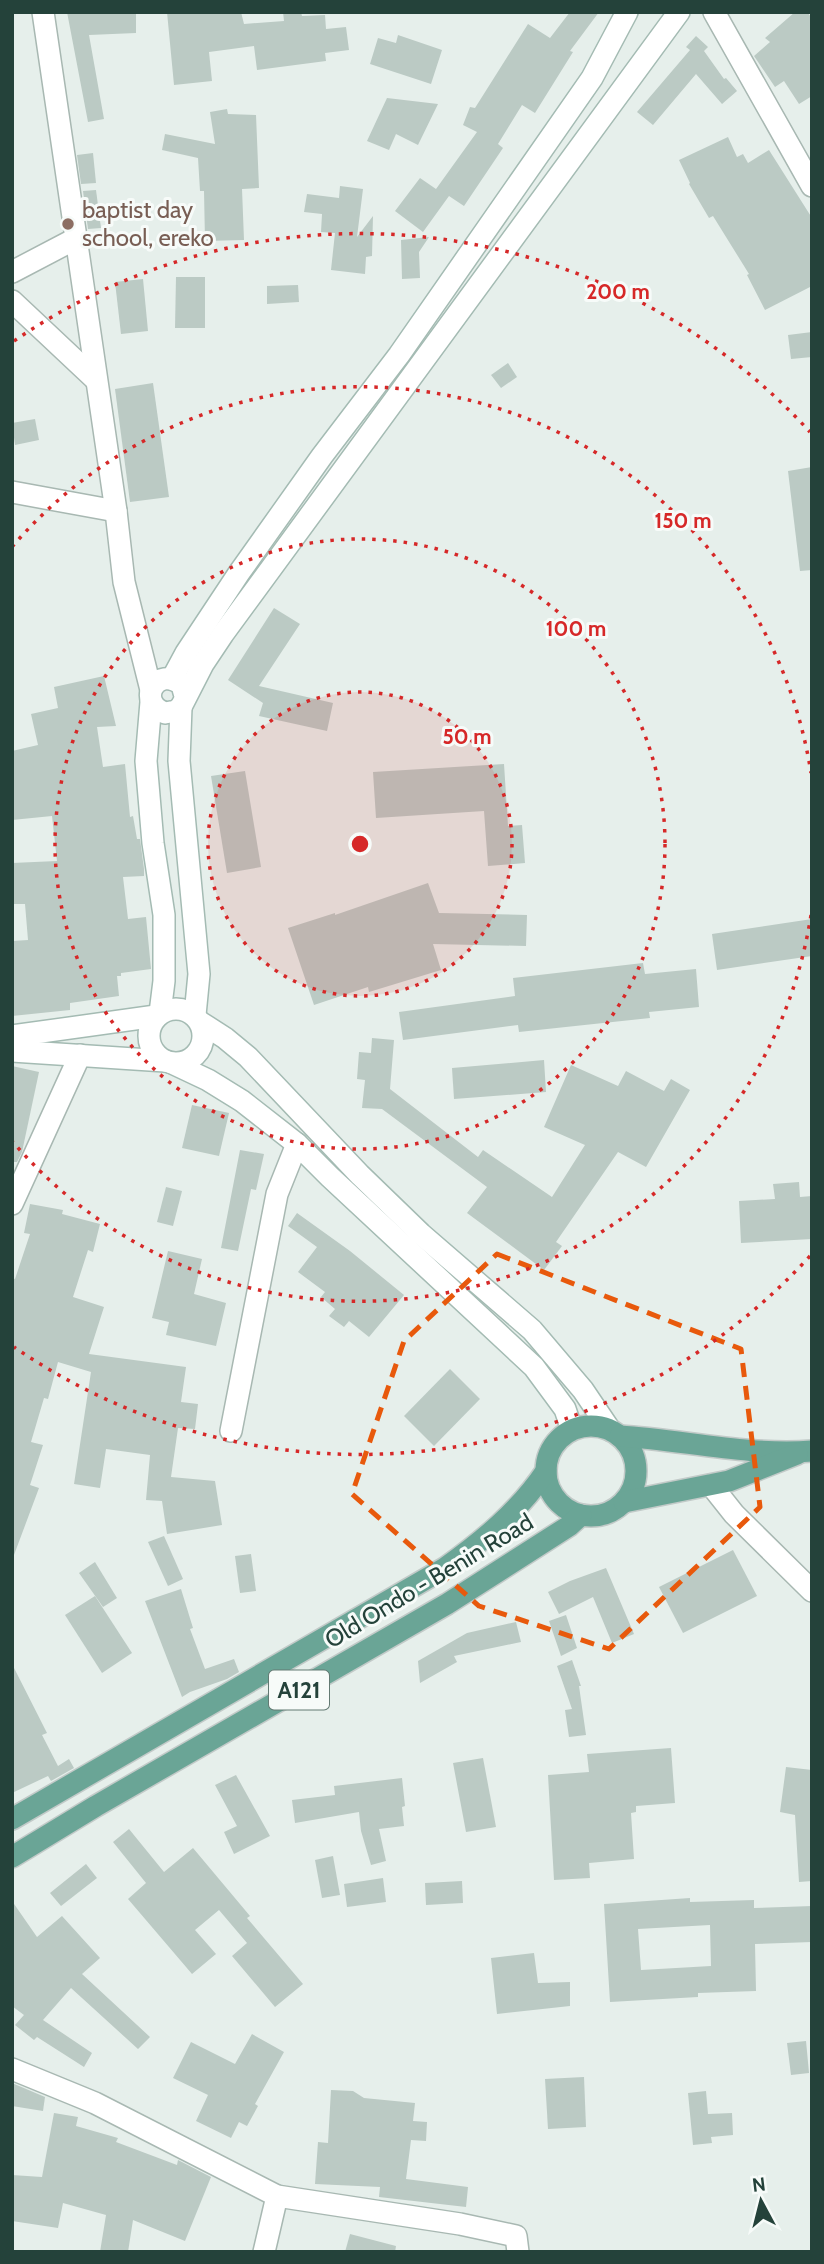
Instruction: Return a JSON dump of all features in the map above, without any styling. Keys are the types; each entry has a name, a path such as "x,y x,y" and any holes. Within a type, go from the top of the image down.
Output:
{"main road":[{"name":"Old Ondo - Benin Road","path":"585,1427 598,1427 615,1433 692,1445 807,1451 729,1481 624,1502 605,1514 581,1515 567,1510 548,1486 546,1471 553,1447 561,1437 572,1430 585,1427"},
{"path":"615,1433 630,1447 635,1461 636,1475 632,1490 624,1502"},
{"name":"Old Ondo - Benin Road","path":"12,1819 446,1568 486,1539 530,1495 546,1471"},
{"name":"Old Ondo - Benin Road","path":"12,1857 447,1604 569,1526 581,1515"}],"street":[{"path":"43,12 124,582 151,696 159,711 165,713 176,711 223,634 679,12"},
{"path":"172,679 186,653 321,456 399,355 592,78 627,12"},
{"path":"714,12 812,186"},
{"path":"12,272 75,239"},
{"path":"12,301 95,379"},
{"path":"12,492 116,511"},
{"path":"12,1051 80,1055 169,1062 181,1063 196,1055 203,1039 198,1019 199,974 179,761 182,685 172,679 158,681 151,696 146,761 153,843 164,915 164,981 158,1015 149,1028 148,1041 154,1053 169,1062 208,1080 242,1101 297,1144 534,1367 565,1409 572,1430"},
{"path":"12,1036 158,1015 178,1008 198,1019 248,1056 360,1175 421,1234 532,1330 615,1433"},
{"path":"12,1204 80,1055"},
{"path":"231,1431 277,1194 297,1144"},
{"path":"711,1485 734,1514 812,1591"},
{"path":"12,2069 95,2103 277,2196 460,2224 516,2236 518,2252"},
{"path":"264,2252 277,2196"}],"highlighted area":[{"path":"497,1254 741,1349 760,1507 609,1649 479,1606 352,1494 404,1341"}],"building":[{"path":"67,12 136,12 136,33 89,35 104,119 88,122"},
{"path":"167,12 241,12 244,24 284,21 283,12 301,12 302,16 325,15 326,29 346,27 349,50 325,53 326,61 257,70 254,46 209,52 212,81 174,85"},
{"path":"570,12 599,12 570,51 573,52 535,113 522,105 498,144 503,148 464,206 449,196 423,232 395,211 420,178 436,189 477,132 463,125 470,107 475,108 528,24 550,38"},
{"path":"795,12 807,12 812,18 812,96 799,104 784,81 775,87 754,56 770,42 765,38"},
{"path":"398,35 442,50 431,84 370,64 378,38 396,43"},
{"path":"696,36 708,47 704,51 724,79 737,91 722,104 696,74 653,125 637,112 690,50 686,47"},
{"path":"387,98 438,104 418,145 396,134 389,150 367,141"},
{"path":"227,109 228,114 256,115 259,188 242,189 244,240 205,241 204,191 200,191 198,158 162,150 165,134 215,144 210,112"},
{"path":"728,137 737,157 743,154 748,163 769,150 812,218 812,286 765,310 747,275 749,274 713,216 709,218 689,184 679,160"},
{"path":"93,153 96,183 81,184 77,155"},
{"path":"340,186 363,189 357,237 373,216 372,256 366,257 365,274 331,270 335,233 321,232 322,214 304,212 307,194 339,198"},
{"path":"96,190 101,228 88,229 83,191"},
{"path":"429,237 419,252 420,278 402,279 401,240"},
{"path":"176,277 205,277 205,328 175,328"},
{"path":"143,279 148,331 121,334 115,282"},
{"path":"298,285 299,302 267,304 267,286"},
{"path":"812,332 812,357 791,359 788,335"},
{"path":"508,363 517,377 501,388 491,375"},
{"path":"153,383 169,497 130,502 115,389"},
{"path":"35,419 39,440 15,445 12,423"},
{"path":"812,467 812,570 800,571 788,471"},
{"path":"274,608 300,624 259,686 333,703 327,731 259,716 263,703 228,680"},
{"path":"104,676 116,726 97,727 103,767 125,764 130,817 133,816 137,839 140,839 144,869 144,876 123,877 128,919 146,917 151,969 121,973 121,976 117,976 119,996 70,1003 70,1010 12,1016 12,941 28,940 25,904 12,904 12,863 57,861 52,816 12,820 12,751 38,745 31,714 58,708 54,687"},
{"path":"504,764 508,826 522,825 525,863 488,866 484,811 376,818 373,772"},
{"path":"245,771 261,867 227,873 211,776"},
{"path":"428,883 439,913 527,915 526,946 433,944 441,970 369,992 368,987 314,1005 288,928"},
{"path":"812,919 812,956 717,970 712,934"},
{"path":"643,963 645,974 696,969 699,1007 649,1012 650,1018 519,1032 518,1025 403,1040 399,1012 515,996 513,978"},
{"path":"372,1038 394,1040 390,1089 478,1157 483,1150 552,1197 585,1145 544,1127 571,1065 618,1086 626,1071 664,1091 671,1079 690,1090 646,1167 618,1152 556,1242 562,1246 544,1270 467,1213 487,1187 382,1109 362,1108 365,1080 357,1079 359,1052 371,1053"},
{"path":"544,1060 546,1092 454,1099 452,1068"},
{"path":"12,1066 39,1072 22,1152 17,1162 12,1162"},
{"path":"192,1105 229,1113 219,1156 182,1148"},
{"path":"240,1150 264,1154 256,1190 251,1189 238,1251 221,1248"},
{"path":"799,1182 800,1197 812,1196 812,1239 741,1243 739,1201 775,1199 773,1184"},
{"path":"166,1187 182,1191 173,1226 157,1222"},
{"path":"30,1204 63,1210 62,1214 100,1224 93,1252 88,1250 73,1297 104,1307 89,1354 186,1367 181,1402 198,1404 195,1429 178,1428 171,1477 215,1481 222,1525 167,1534 162,1501 146,1500 150,1455 106,1449 100,1488 74,1484 91,1372 58,1362 48,1399 44,1398 31,1442 43,1445 30,1485 39,1488 14,1555 12,1554 12,1278 15,1279 30,1234 24,1233"},
{"path":"297,1213 404,1295 369,1337 349,1321 344,1327 329,1316 335,1309 321,1297 325,1292 298,1272 317,1247 288,1226"},
{"path":"168,1251 202,1259 194,1294 226,1303 216,1346 166,1335 169,1322 152,1318"},
{"path":"450,1369 480,1399 434,1446 404,1416"},
{"path":"164,1536 183,1579 168,1586 148,1542"},
{"path":"733,1550 757,1596 683,1633 659,1587"},
{"path":"251,1554 256,1591 240,1593 235,1556"},
{"path":"95,1562 117,1598 103,1607 79,1573"},
{"path":"606,1568 634,1634 612,1643 593,1597 559,1614 548,1592"},
{"path":"181,1589 193,1628 190,1629 205,1669 234,1659 239,1672 182,1697 145,1601"},
{"path":"95,1596 132,1653 102,1673 65,1615"},
{"path":"566,1615 577,1648 561,1656 549,1621"},
{"path":"516,1622 521,1642 454,1656 457,1662 420,1683 418,1661 467,1633"},
{"path":"572,1660 581,1686 586,1735 569,1737 565,1710 572,1709 557,1666"},
{"path":"12,1664 47,1733 42,1735 58,1766 69,1759 74,1768 51,1781 48,1776 12,1793"},
{"path":"671,1748 675,1803 636,1806 636,1812 631,1813 634,1859 589,1863 590,1878 554,1880 548,1775 589,1772 587,1754"},
{"path":"483,1758 496,1827 466,1832 453,1763"},
{"path":"786,1767 812,1770 812,1881 799,1882 795,1815 780,1812"},
{"path":"236,1775 270,1836 234,1854 224,1832 237,1826 215,1785"},
{"path":"402,1778 404,1826 379,1829 386,1861 371,1865 361,1831 359,1812 295,1823 292,1800 335,1795 334,1786"},
{"path":"129,1829 164,1872 193,1848 303,1984 275,2007 232,1956 247,1943 219,1910 195,1930 216,1954 192,1974 128,1899 146,1883 113,1842"},
{"path":"333,1856 340,1895 322,1898 315,1860"},
{"path":"86,1864 97,1878 61,1906 50,1893"},
{"path":"383,1878 386,1902 347,1907 344,1884"},
{"path":"462,1881 463,1903 426,1905 425,1883"},
{"path":"690,1898 690,1902 754,1900 754,1908 812,1906 812,1942 755,1944 756,1991 698,1993 698,1997 610,2002 604,1904","holes":["710,1925 711,1966 641,1970 638,1929"]},
{"path":"12,1901 37,1937 62,1916 100,1958 82,1974 150,2037 138,2049 71,1988 43,2020 92,2053 84,2067 37,2037 34,2040 15,2025 24,2015 12,2006"},
{"path":"534,1953 538,1983 570,1982 570,2006 497,2014 491,1958"},
{"path":"252,2034 284,2052 255,2104 258,2106 247,2126 239,2122 231,2138 196,2121 208,2095 173,2078 191,2042 235,2064"},
{"path":"806,2041 809,2073 791,2075 787,2043"},
{"path":"584,2077 586,2127 548,2129 545,2079"},
{"path":"12,2083 45,2097 43,2111 12,2106"},
{"path":"331,2090 353,2091 364,2098 415,2103 413,2121 427,2122 426,2141 411,2140 406,2179 468,2187 466,2207 379,2197 380,2187 315,2184 318,2142 328,2143"},
{"path":"706,2091 708,2114 732,2113 733,2135 711,2137 712,2143 693,2145 688,2093"},
{"path":"54,2113 78,2117 76,2126 118,2138 116,2142 177,2165 178,2160 211,2177 185,2241 133,2220 128,2252 100,2252 106,2215 63,2203 58,2228 12,2221 12,2175 42,2177"},
{"path":"350,2234 396,2246 395,2252 345,2252"}],"place":[{"name":"baptist day school, ereko","path":"68,224"}]}
